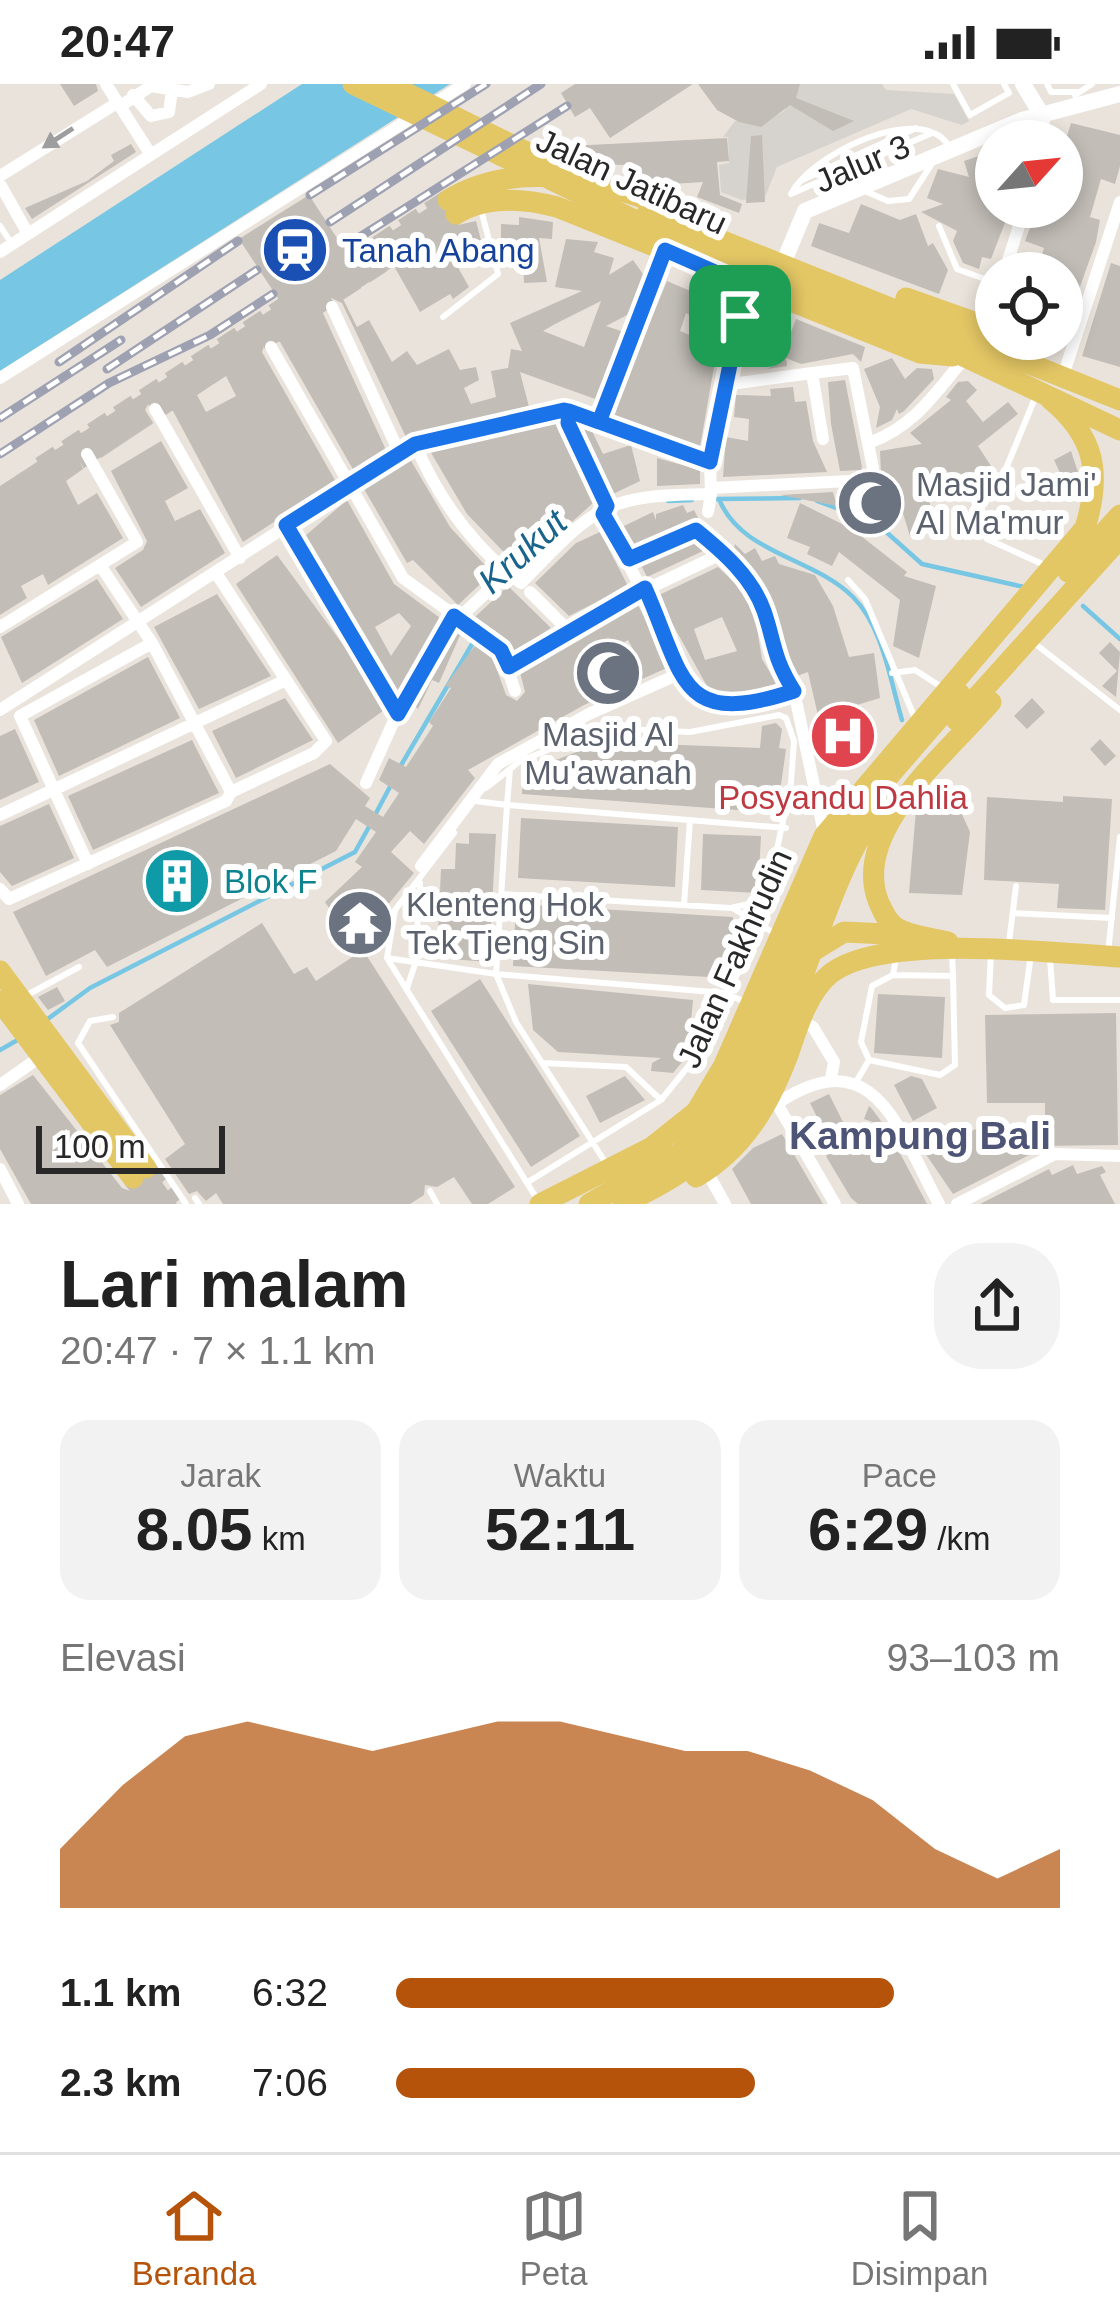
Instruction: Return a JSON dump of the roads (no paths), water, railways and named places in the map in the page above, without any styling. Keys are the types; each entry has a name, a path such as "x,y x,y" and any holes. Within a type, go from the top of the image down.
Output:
{"main road":[{"name":"Jalan Jatibaru","path":"353,84 682,242 923,337 958,358 1120,430"},
{"path":"388,84 682,242 937,325 1115,396"},
{"path":"482,194 548,177 616,187 975,323"},
{"path":"602,224 594,214 596,201 616,187"},
{"name":"Jalan Jatibaru","path":"452,207 482,194 535,201 602,224 682,242 747,286 920,353 958,358"},
{"path":"1040,360 1054,372"},
{"name":"Jalan Fakhrudin","path":"540,1204 652,1147 696,1112 711,1092 750,1004 771,931 802,896 824,836 1085,528 1097,481 1090,446 1070,415 1043,396"},
{"name":"Jalan Fakhrudin","path":"623,1204 696,1162 724,1134 760,1074 870,820 1120,515"},
{"name":"Jalan Fakhrudin","path":"589,1204 679,1153 715,1119 745,1067 814,900 857,813 1120,538"},
{"path":"926,937 887,919 872,886 872,856 896,811 1120,551"},
{"path":"802,896 857,813"},
{"path":"811,952 819,942 844,932 926,937 979,949 1114,957"},
{"path":"649,1204 706,1170 775,1101 801,1021 830,974 979,949"},
{"path":"0,971 16,1010 43,1052 139,1173 86,1090 43,1052"}],"street":[{"path":"106,84 151,116 169,112 172,90"},
{"path":"28,234 0,180 151,86 172,90 209,84"},
{"path":"6,248 261,84"},
{"path":"0,378 465,84"},
{"path":"1023,84 1043,120"},
{"path":"787,254 800,215 1022,120 1043,117 1076,100 1120,95"},
{"path":"124,101 151,155"},
{"path":"1054,372 1120,202"},
{"path":"599,422 682,242"},
{"path":"710,499 710,462 747,286"},
{"path":"332,307 399,452"},
{"path":"271,347 403,578 501,650 515,691"},
{"path":"869,443 898,432 929,405 958,358"},
{"path":"415,444 432,488 521,584 604,513 633,495 710,499 866,483 873,476 853,368 724,385"},
{"path":"812,374 823,439"},
{"path":"155,410 240,558"},
{"path":"567,411 568,425 604,513 694,693 712,706 794,691"},
{"path":"0,710 415,444 567,411 710,462"},
{"path":"0,626 137,542 86,454"},
{"path":"286,525 398,714"},
{"path":"629,559 696,530 750,583 765,613 772,656 794,691 823,809 824,836"},
{"path":"509,667 645,588 723,553"},
{"path":"100,565 152,643 231,792"},
{"path":"366,784 398,714 461,619 507,572"},
{"path":"0,890 9,899 88,864 226,801 231,792 323,746 323,735 216,573"},
{"path":"530,592 568,630"},
{"path":"88,864 20,716 152,643"},
{"path":"421,873 498,764 589,714 681,673"},
{"path":"0,815 286,680"},
{"path":"801,1021 813,1027 834,1062 831,1078"},
{"path":"0,1085 43,1052"},
{"path":"836,1204 775,1101 806,1084 831,1078 856,1083 883,1103 939,1204"},
{"path":"957,1204 1055,1154 1120,1156"},
{"path":"0,1169 18,1204"},
{"path":"706,1170 725,1204"}],"lane":[{"path":"953,84 970,115 1009,93 1004,84"},
{"path":"1046,84 1051,92 1076,100 1092,84"},
{"path":"800,215 791,194 812,165 901,127 919,126 946,139 923,185 909,199 888,201 860,188"},
{"path":"797,182 919,126"},
{"name":"Jalur 3","path":"791,194 932,133"},
{"path":"443,317 498,274 482,194"},
{"path":"0,226 6,248"},
{"path":"939,226 957,269 975,276"},
{"path":"1104,250 1119,256"},
{"path":"989,490 1005,471 1043,396"},
{"path":"987,538 1052,570"},
{"path":"848,580 865,598 892,673 917,722"},
{"path":"1038,646 1120,710"},
{"path":"892,673 915,670 946,690"},
{"path":"528,1182 661,1100 688,1073 725,993 771,931 765,900 786,828 794,741 786,718 767,716 690,731 599,728 562,740 510,769 476,801 390,921 387,958 540,1204"},
{"path":"510,769 496,974 516,1022 610,1169"},
{"path":"476,801 786,828"},
{"path":"684,905 690,820"},
{"path":"1114,957 1112,918 1120,837"},
{"path":"407,988 415,964 421,873"},
{"path":"869,1060 940,1075 955,1065 953,976 1013,913 1016,886"},
{"path":"501,894 730,908 765,900"},
{"path":"730,908 771,931"},
{"path":"1013,913 1112,918"},
{"path":"979,949 989,995 998,1006 1015,1008 1026,999 1041,952"},
{"path":"1041,952 1053,1000 1120,1000"},
{"path":"387,958 496,974 725,993 750,1004"},
{"path":"869,1060 861,1042 872,986 895,965 953,976"},
{"path":"16,1010 79,967"},
{"path":"113,1017 90,1021 78,1043 186,1204"},
{"path":"856,1083 869,1060"},
{"path":"543,1064 626,1067 661,1100"},
{"path":"86,1090 116,1088"},
{"path":"430,1191 437,1204"}],"water":[{"path":"302,84 450,84 0,371 0,280"}],"waterway":[{"name":"Krukut","path":"716,499 800,498"},
{"path":"719,499 744,532 837,584 863,609 884,655 902,720"},
{"name":"Krukut","path":"668,501 692,500"},
{"name":"Krukut","path":"817,501 875,522 922,564 1024,587"},
{"name":"Krukut","path":"1083,606 1120,639"},
{"name":"Krukut","path":"400,767 485,622"},
{"name":"Krukut","path":"375,815 392,783"},
{"name":"Krukut","path":"45,1021 90,988 355,852 370,825"},
{"name":"Krukut","path":"0,1050 21,1038"}],"tunnel":[{"path":"41,467 448,200"},
{"path":"0,510 456,214"},
{"path":"146,1168 174,1204"},
{"path":"133,1178 153,1204"}],"railway":[{"path":"310,195 486,84"},
{"path":"330,222 541,84"},
{"path":"347,245 567,106"},
{"path":"59,362 238,241"},
{"path":"107,369 257,270"},
{"path":"0,454 109,383 210,335 273,294"},
{"path":"0,418 121,340"}],"place":[{"name":"Tanah Abang","path":"295,250"},
{"name":"Masjid Jami' Al Ma'mur","path":"870,503"},
{"name":"Masjid Al Mu'awanah","path":"608,673"},
{"name":"Posyandu Dahlia","path":"843,736"},
{"name":"Blok F","path":"177,881"},
{"name":"Klenteng Hok Tek Tjeng Sin","path":"360,923"}],"district":[{"name":"Kampung Bali","path":"920,1135"}]}
